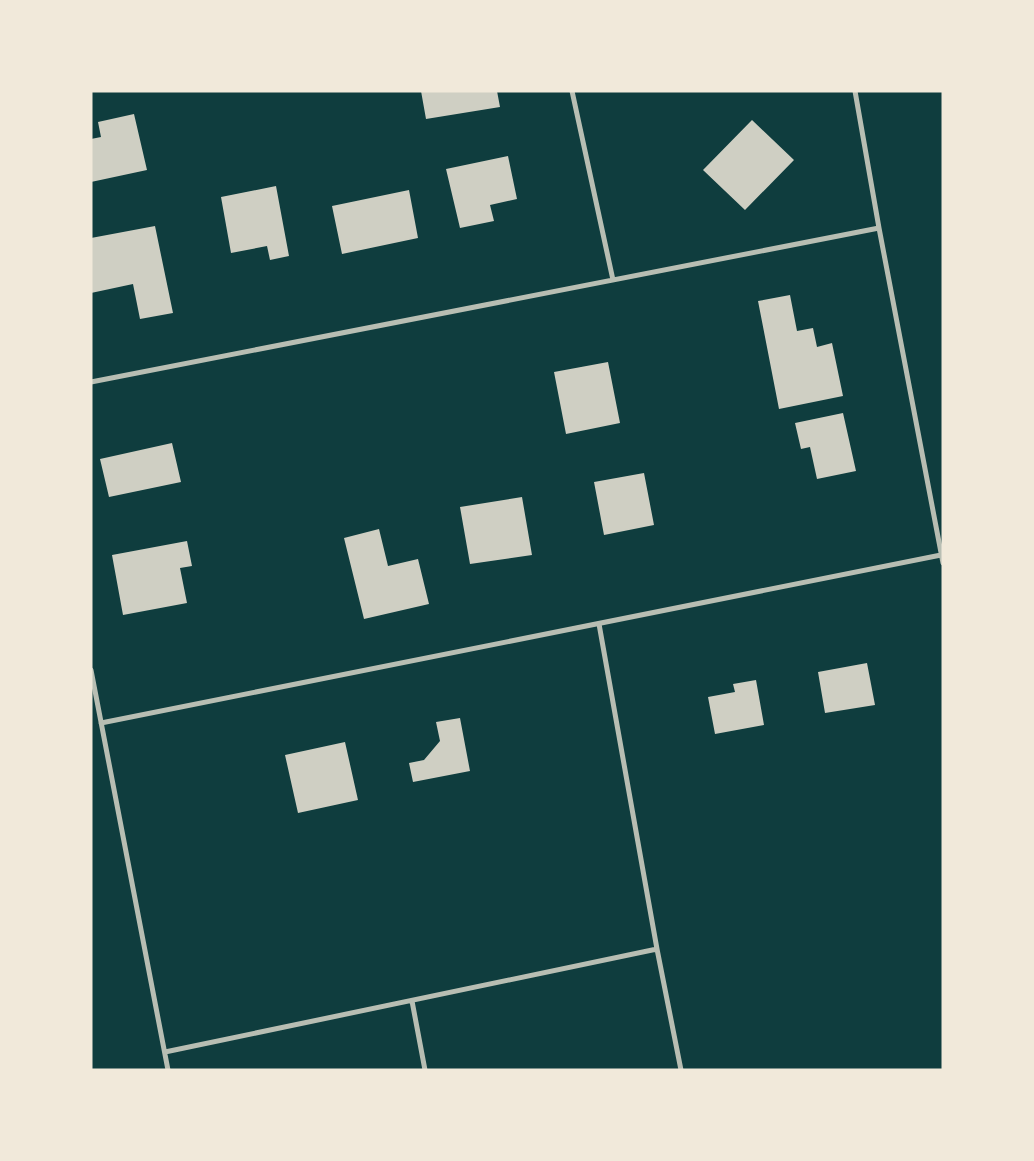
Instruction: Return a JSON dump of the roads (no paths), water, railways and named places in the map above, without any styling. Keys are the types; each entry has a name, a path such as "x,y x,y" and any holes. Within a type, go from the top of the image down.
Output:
{"street":[{"path":"572,91 613,280"},
{"path":"855,91 879,228 943,563"},
{"path":"91,382 879,228"},
{"path":"101,723 941,555"},
{"path":"599,624 657,949 681,1070"},
{"path":"91,670 168,1070"},
{"path":"165,1052 657,949"},
{"path":"412,1001 425,1070"}]}
